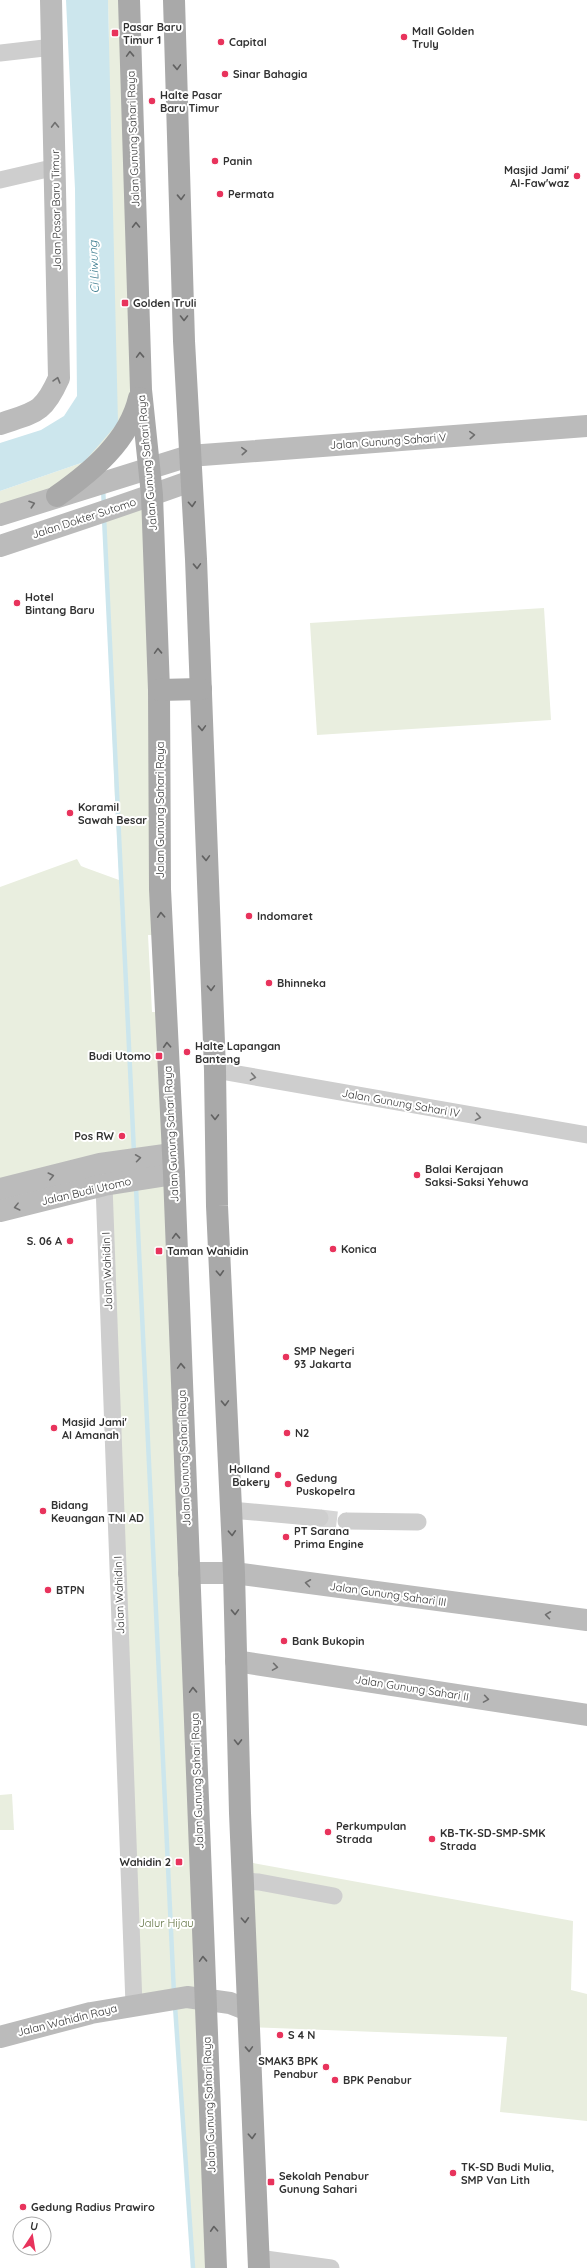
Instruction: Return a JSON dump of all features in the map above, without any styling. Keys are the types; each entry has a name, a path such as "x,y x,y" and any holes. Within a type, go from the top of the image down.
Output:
{"main road":[{"name":"Jalan Gunung Sahari Raya","path":"129,0 141,390 152,495 159,690 160,889 165,1165 189,1573 187,1998 216,2268"},
{"path":"174,0 189,456 196,559 201,689 215,1070 217,1206 234,1573 243,1881 258,2263"},
{"path":"63,494 91,471 115,443 135,414 141,390"},
{"path":"159,690 201,689"}],"street":[{"name":"Jalan Pasar Baru Timur","path":"0,424 36,412 51,396 60,378 51,0"},
{"path":"0,53 53,47"},
{"path":"0,180 56,167"},
{"name":"Jalan Gunung Sahari V","path":"189,456 587,426"},
{"path":"0,515 118,476 189,456"},
{"name":"Jalan Dokter Sutomo","path":"0,546 85,516 120,507 191,481"},
{"name":"Jalan Gunung Sahari IV","path":"215,1070 587,1135"},
{"name":"Jalan Budi Utomo","path":"0,1190 117,1161 165,1165"},
{"name":"Jalan Budi Utomo","path":"0,1211 113,1183 165,1165"},
{"name":"Jalan Wahidin I","path":"113,1183 134,2004"},
{"path":"231,1510 320,1518"},
{"path":"346,1520 418,1522"},
{"name":"Jalan Gunung Sahari III","path":"189,1573 234,1573 587,1620"},
{"name":"Jalan Gunung Sahari II","path":"236,1661 587,1715"},
{"path":"243,1881 259,1882 334,1896"},
{"name":"Jalan Wahidin Raya","path":"0,2037 91,2013 134,2004 187,1998 230,2003 248,2010"},
{"path":"258,2263 331,2268"}],"green space":[{"path":"108,0 130,0 141,390 91,471 0,515 0,491 84,462 109,50"},
{"path":"152,495 162,935 148,935 152,1012 156,1012 172,1154 0,1189 0,887 77,859 81,866 119,880 130,1067 115,799 104,511"},
{"path":"544,608 551,720 317,735 310,623"},
{"name":"Jalur Hijau","path":"174,1174 216,2268 193,2268 175,1999 134,2005 104,1185"},
{"path":"12,1794 14,1830 0,1830 0,1795"},
{"path":"242,1861 573,1921 571,1990 587,1994 587,2121 500,2112 507,2037 248,2027"}],"water":[{"name":"Ci Liwung","path":"66,0 108,0 118,423 84,462 0,491 0,443 41,430 64,416 77,396 75,189"}],"waterway":[{"path":"103,489 104,506"},
{"path":"104,517 134,1153"},
{"path":"136,1187 174,1994"},
{"path":"175,2006 193,2268"}],"tunnel":[{"path":"320,1518 346,1521"}],"place":[{"name":"Pasar Baru Timur 1","path":"115,33"},
{"name":"Mall Golden Truly","path":"404,37"},
{"name":"Capital","path":"221,42"},
{"name":"Sinar Bahagia","path":"225,74"},
{"name":"Halte Pasar Baru Timur","path":"152,101"},
{"name":"Panin","path":"215,161"},
{"name":"Masjid Jami' Al-Faw'waz","path":"577,176"},
{"name":"Permata","path":"220,194"},
{"name":"Golden Truli","path":"125,303"},
{"name":"Hotel Bintang Baru","path":"17,603"},
{"name":"Koramil Sawah Besar","path":"70,813"},
{"name":"Indomaret","path":"249,916"},
{"name":"Bhinneka","path":"269,983"},
{"name":"Halte Lapangan Banteng","path":"187,1052"},
{"name":"Budi Utomo","path":"159,1056"},
{"name":"Pos RW","path":"122,1136"},
{"name":"Balai Kerajaan Saksi-Saksi Yehuwa","path":"417,1175"},
{"name":"S. 06 A","path":"70,1241"},
{"name":"Konica","path":"333,1249"},
{"name":"Taman Wahidin","path":"159,1251"},
{"name":"SMP Negeri 93 Jakarta","path":"286,1357"},
{"name":"Masjid Jami' Al Amanah","path":"54,1428"},
{"name":"N2","path":"287,1433"},
{"name":"Holland Bakery","path":"278,1475"},
{"name":"Gedung Puskopelra","path":"288,1484"},
{"name":"Bidang Keuangan TNI AD","path":"43,1511"},
{"name":"PT Sarana Prima Engine","path":"286,1537"},
{"name":"BTPN","path":"48,1590"},
{"name":"Bank Bukopin","path":"284,1641"},
{"name":"Perkumpulan Strada","path":"328,1832"},
{"name":"KB-TK-SD-SMP-SMK Strada","path":"432,1839"},
{"name":"Wahidin 2","path":"179,1862"},
{"name":"S 4 N","path":"280,2035"},
{"name":"SMAK3 BPK Penabur","path":"326,2067"},
{"name":"BPK Penabur","path":"335,2080"},
{"name":"TK-SD Budi Mulia, SMP Van Lith","path":"453,2173"},
{"name":"Sekolah Penabur Gunung Sahari","path":"271,2182"},
{"name":"Gedung Radius Prawiro","path":"23,2207"}]}
